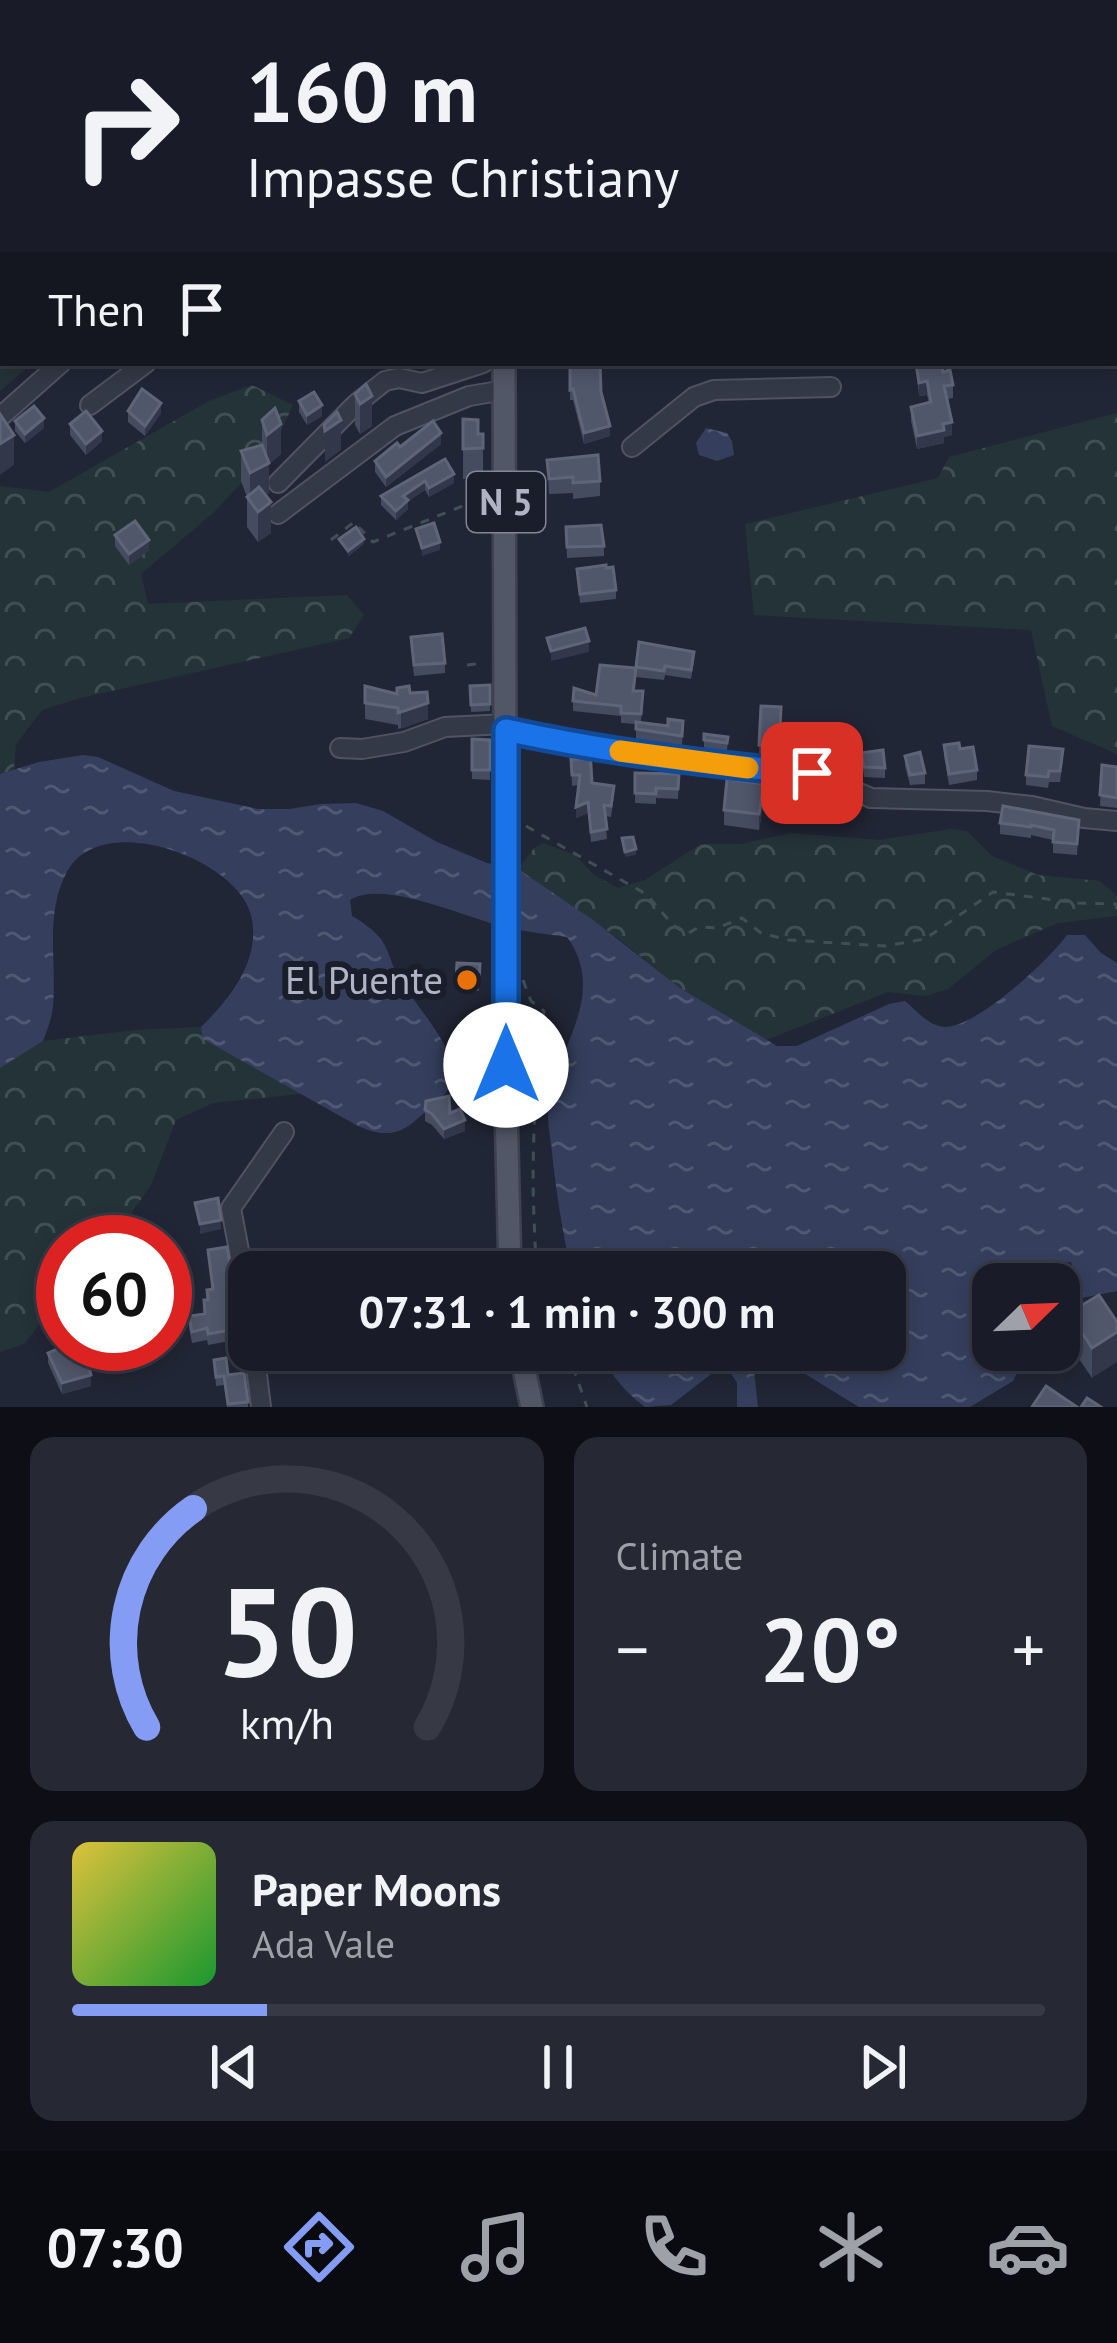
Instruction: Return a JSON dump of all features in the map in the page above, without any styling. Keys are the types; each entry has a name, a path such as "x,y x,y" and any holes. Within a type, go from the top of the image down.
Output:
{"main road":[{"name":"N 5","path":"504,366 509,1251"},
{"path":"524,1371 532,1407"}],"street":[{"path":"0,417 58,366"},
{"path":"90,404 142,366"},
{"path":"278,483 385,381 399,378 422,383 474,366"},
{"path":"632,448 694,397 714,390 831,387"},
{"path":"278,514 395,426 469,396 505,390"},
{"path":"340,748 374,748 445,728 506,727 581,746 812,773 871,798 987,801 1117,821"},
{"path":"239,1251 231,1208 284,1132"},
{"path":"257,1371 261,1407"}],"path":[{"path":"331,540 354,522 373,542 492,494"},
{"path":"467,664 493,663"},
{"path":"506,820 532,828 646,894 687,934 742,918 760,933 789,940 885,946 925,939 993,892 1117,904"},
{"path":"523,980 531,1000 544,1011 534,1096 536,1251"},
{"path":"574,1371 587,1407"}],"green space":[{"path":"0,366 29,366 0,391"},
{"path":"252,385 293,405 273,449 213,513 141,574 148,604 347,595 364,615 349,638 42,710 16,744 14,770 0,774 0,486 49,492 209,401"},
{"path":"1117,413 1117,754 1052,726 1031,630 754,615 745,524 938,478 949,457"},
{"path":"951,829 967,831 992,856 1038,875 1100,881 1117,896 1117,916 1057,923 996,950 948,989 925,996 888,992 766,1040 680,988 518,869 543,843 575,855 594,875 618,888 645,880 701,844 741,844 791,833 879,840"},
{"path":"201,1027 204,1039 301,1094 213,1103 176,1120 151,1185 130,1215 36,1215 36,1329 24,1344 0,1352 0,1068 43,1041"}],"water":[{"path":"706,428 727,433 734,455 717,461 699,455 696,443"},
{"path":"98,757 174,791 258,809 356,803 383,811 437,842 487,863 518,869 680,988 777,1046 797,1046 905,1001 933,1024 959,1024 1011,991 1067,935 1085,935 1117,963 1117,1291 1080,1298 1080,1263 972,1263 972,1371 1018,1371 1013,1381 970,1407 859,1407 800,1371 906,1371 906,1251 567,1251 548,1114 551,1091 581,1003 579,960 567,937 509,928 405,897 365,895 350,900 352,916 381,939 396,973 441,1039 453,1066 451,1084 443,1096 403,1129 382,1133 358,1126 203,1039 201,1027 223,1004 248,962 251,915 241,895 222,876 168,849 138,843 110,844 86,852 68,870 56,902 48,1028 43,1041 0,1068 0,774 39,762"},
{"path":"611,1371 715,1371 671,1405 645,1407"},
{"path":"730,1371 754,1371 758,1407 737,1407 737,1383"}],"building":[{"path":"570,366 600,366 610,426 584,433 570,390"},
{"path":"916,366 950,370 953,385 944,386 952,422 943,424 944,430 917,436 911,407 931,402 927,381 919,383"},
{"path":"366,384 372,396 360,404 355,394"},
{"path":"142,389 161,403 145,426 128,411"},
{"path":"314,392 322,405 307,415 299,401"},
{"path":"34,406 44,418 25,434 15,421"},
{"path":"275,408 281,424 267,435 262,420"},
{"path":"86,411 102,431 86,444 70,424"},
{"path":"337,412 341,420 325,431 324,425"},
{"path":"0,414 14,435 0,444"},
{"path":"463,419 478,420 483,448 463,449"},
{"path":"433,421 441,433 386,477 375,461"},
{"path":"262,445 269,463 250,473 241,451"},
{"path":"598,455 600,481 549,479 547,460"},
{"path":"445,459 454,474 429,488 425,481 403,496 408,500 396,511 381,496"},
{"path":"259,487 271,502 258,512 247,497"},
{"path":"135,521 149,540 129,554 115,535"},
{"path":"434,523 440,542 422,548 416,529"},
{"path":"601,525 604,546 567,547 566,527"},
{"path":"356,527 364,539 348,551 339,539"},
{"path":"613,567 616,590 580,594 577,569"},
{"path":"585,628 589,641 551,651 547,638"},
{"path":"442,634 445,663 414,665 411,637"},
{"path":"639,642 694,652 691,670 636,667"},
{"path":"600,665 636,668 633,691 643,691 641,714 621,713 621,706 573,701 574,688 596,695"},
{"path":"490,685 490,704 471,705 470,686"},
{"path":"365,686 397,694 397,688 409,686 410,693 427,692 428,703 398,713 398,708 365,703"},
{"path":"761,706 781,707 780,729 787,730 786,747 759,745"},
{"path":"668,719 683,721 682,736 636,729 636,722 668,726"},
{"path":"810,731 842,738 837,760 806,750"},
{"path":"704,734 728,737 727,743 704,740"},
{"path":"472,739 490,740 490,770 472,770"},
{"path":"959,743 960,749 973,747 977,770 949,774 944,745"},
{"path":"1029,746 1063,749 1060,771 1049,771 1048,777 1026,775"},
{"path":"583,749 590,750 592,783 614,786 611,806 604,805 607,829 591,832 588,802 576,807 580,775 572,775 571,759 582,759"},
{"path":"883,750 885,768 864,767 861,753"},
{"path":"920,752 925,773 910,775 905,756"},
{"path":"1102,765 1117,767 1117,798 1100,795"},
{"path":"635,773 679,774 678,789 635,793"},
{"path":"727,779 764,784 759,814 724,810"},
{"path":"797,790 813,791 811,810 795,808"},
{"path":"1003,806 1079,820 1077,844 1053,842 1054,830 1000,823"},
{"path":"633,837 636,849 625,852 622,838"},
{"path":"457,963 480,964 479,981 456,980"},
{"path":"449,1096 450,1113 460,1109 465,1120 444,1129 425,1110 426,1101"},
{"path":"218,1198 221,1220 200,1224 195,1203"},
{"path":"227,1247 228,1330 208,1334 207,1328 192,1332 192,1316 205,1314 207,1290 213,1289 208,1250"},
{"path":"1099,1295 1117,1322 1117,1332 1092,1348 1080,1330 1080,1306"},
{"path":"226,1358 228,1375 244,1373 248,1402 228,1404 224,1376 216,1377 214,1360"},
{"path":"56,1371 90,1371 91,1375 62,1383"},
{"path":"1046,1386 1077,1407 1032,1407"}],"slow traffic":[{"path":"620,751 748,768"}],"place":[{"name":"El Puente","path":"467,980"}],"route":[{"path":"506,1065 506,730 581,746 812,773"}]}
